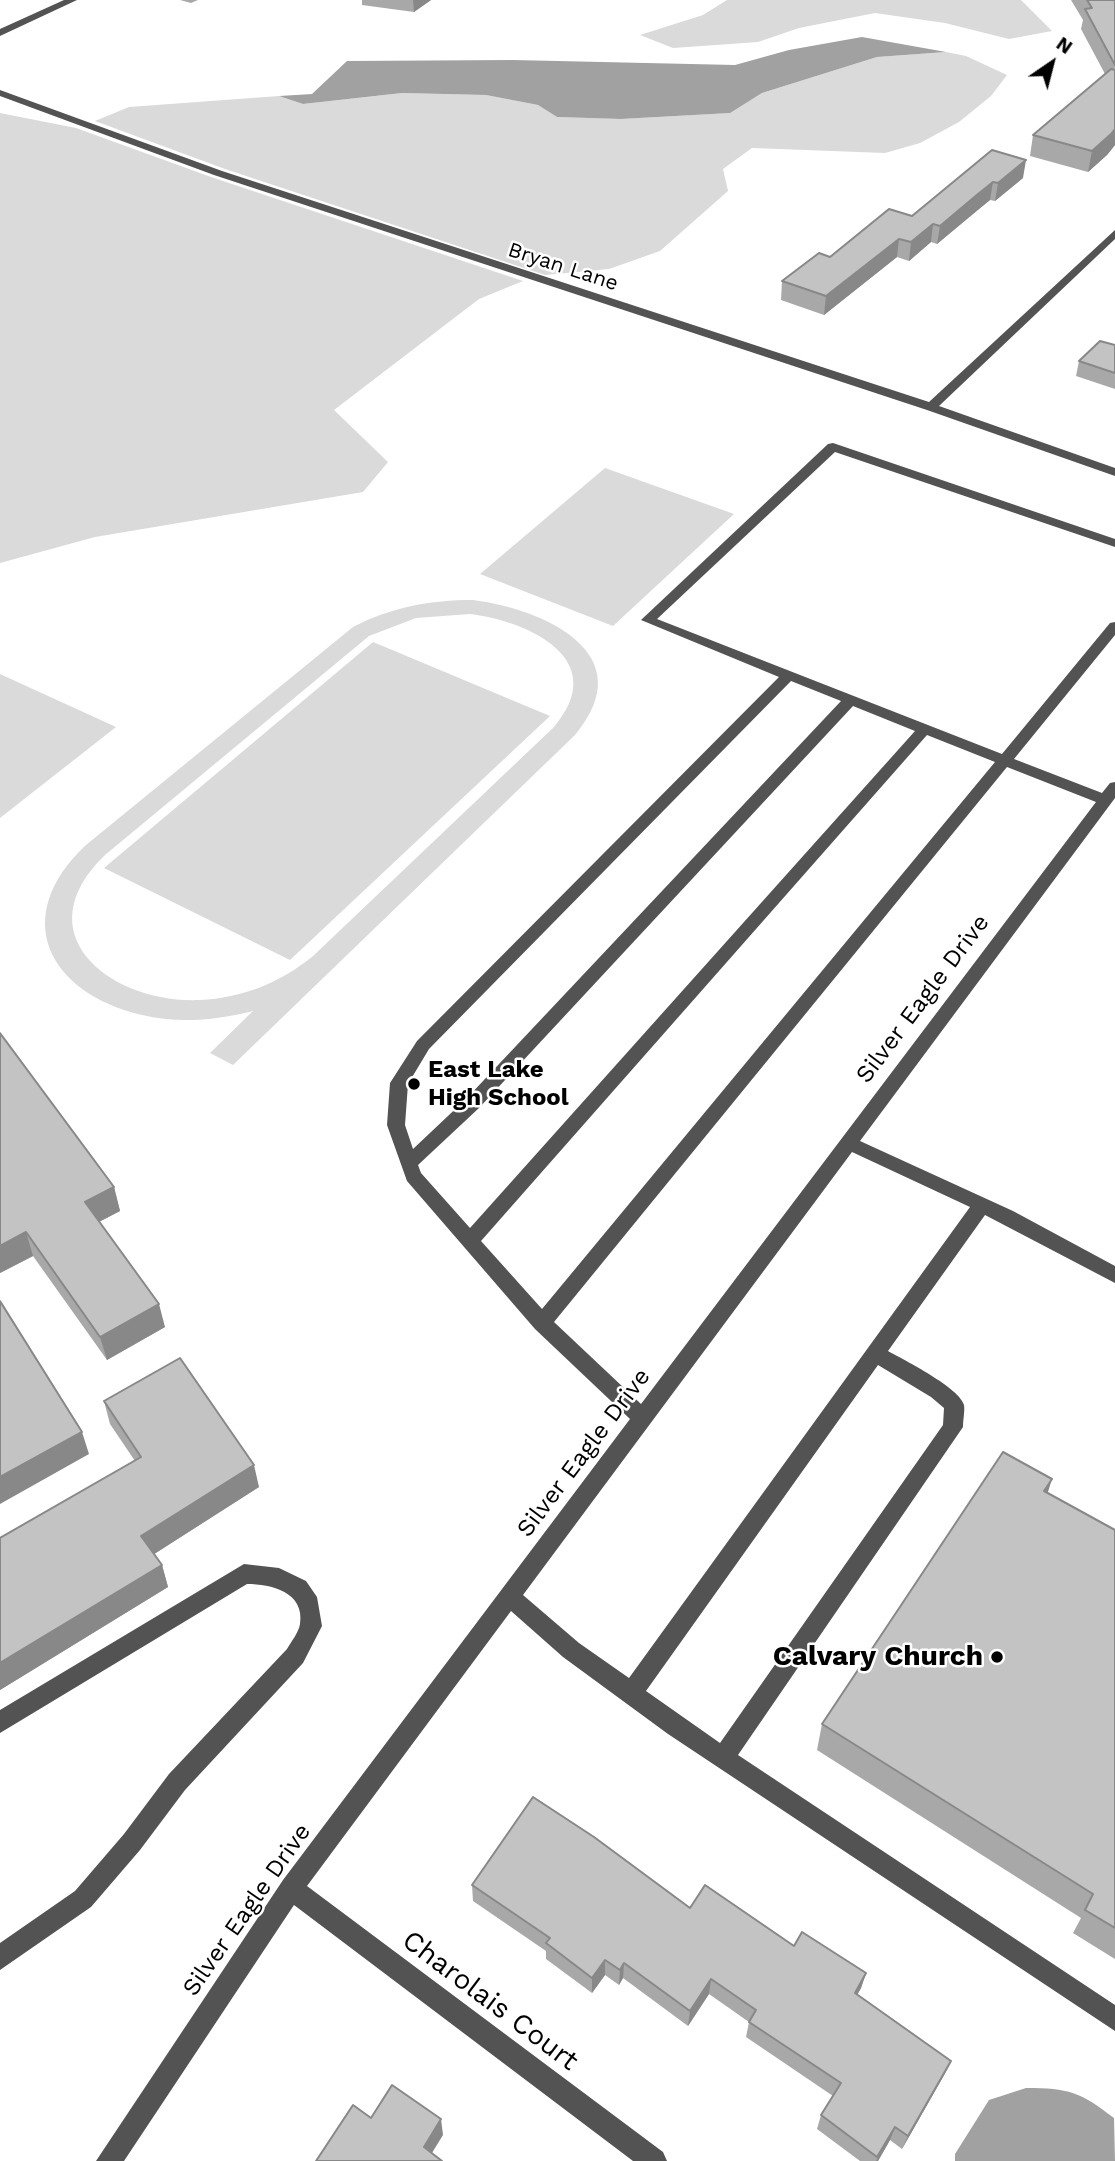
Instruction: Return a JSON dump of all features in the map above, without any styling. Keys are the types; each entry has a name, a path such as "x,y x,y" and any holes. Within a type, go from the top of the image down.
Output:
{"street":[{"path":"0,33 72,0"},
{"name":"Bryan Lane","path":"0,93 218,173 931,407 1115,472"},
{"path":"931,407 1115,233"},
{"path":"1110,794 1006,762 649,620 834,447 1115,543"},
{"path":"542,1323 1006,762 1115,626"},
{"path":"642,1418 542,1323 413,1176 396,1125 399,1083 423,1045 788,676"},
{"path":"409,1163 473,1103 850,701"},
{"path":"469,1242 924,730"},
{"name":"Silver Eagle Drive","path":"109,2161 290,1888 1110,794"},
{"path":"848,1143 982,1205 1115,1275"},
{"path":"631,1693 982,1205"},
{"path":"723,1758 953,1427 954,1405 938,1391 875,1353"},
{"path":"0,1722 244,1574 272,1576 298,1588 309,1604 311,1626 295,1656 177,1782 132,1842 83,1899 0,1958"},
{"path":"509,1596 571,1650 723,1758 1115,2019"},
{"name":"Charolais Court","path":"290,1888 654,2161"},
{"path":"0,1970 26,1941"}],"shaded area":[{"path":"727,0 1021,0 1052,31 1009,39 945,23 875,13 799,28 758,42 673,48 640,35 703,15"},
{"path":"862,37 946,52 877,57 762,93 730,113 621,119 557,117 538,105 486,95 402,93 303,104 279,96 312,94 347,61 513,60 735,65 789,50"},
{"path":"946,52 966,56 1007,75 991,96 959,122 920,143 885,153 752,148 723,169 728,191 660,251 609,269 545,275 225,169 95,121 129,107 279,96 303,104 402,93 486,95 538,105 557,117 621,119 729,113 762,93 877,57"},
{"path":"0,113 76,128 211,177 523,281 479,299 334,410 388,462 363,492 95,537 0,563"},
{"path":"605,468 734,514 613,626 480,574"},
{"path":"473,600 528,613 554,625 576,640 592,659 598,681 593,706 575,735 233,1065 210,1053 253,1011 198,1020 156,1018 109,1004 83,989 63,971 50,949 45,925 49,899 62,872 86,845 353,627 397,610 426,603","holes":["470,614 516,625 556,648 568,663 573,682 569,703 554,727 313,956 287,974 260,987 231,996 200,1000 167,998 136,990 109,977 88,959 75,937 72,912 82,884 105,855 369,636 416,618"]},
{"path":"373,642 550,716 290,960 104,868"},
{"path":"0,674 116,727 0,818"},
{"path":"1026,2088 1073,2093 1092,2102 1114,2118 1115,2161 955,2161 955,2154 989,2100"}],"building":[{"path":"1087,0 1115,0 1115,65 1085,9 1092,8"},
{"path":"1111,69 1115,70 1115,129 1092,151 1033,135"},
{"path":"992,150 1026,160 998,183 993,182 940,226 933,224 911,242 899,239 826,296 782,281 819,253 830,257 889,209 912,216"},
{"path":"1100,341 1115,345 1115,373 1079,361"},
{"path":"0,1033 114,1187 85,1202 159,1304 100,1337 26,1232 0,1246"},
{"path":"0,1301 82,1432 0,1477"},
{"path":"180,1358 254,1465 141,1536 162,1565 0,1663 0,1538 141,1457 104,1401"},
{"name":"Calvary Church","path":"1003,1452 1052,1479 1044,1491 1115,1530 1115,1928 1085,1910 1093,1894 822,1724"},
{"path":"533,1797 594,1837 690,1908 705,1885 794,1946 802,1932 866,1973 855,1993 951,2061 908,2136 895,2127 877,2157 821,2115 841,2083 749,2022 756,2010 711,1979 690,2011 624,1963 620,1970 605,1960 592,1978 546,1943 550,1938 472,1885"},
{"path":"392,2085 441,2119 424,2147 442,2161 316,2161 353,2105 371,2118"}],"place":[{"name":"East Lake High School","path":"414,1084"},
{"name":"Calvary Church","path":"997,1657"}]}
